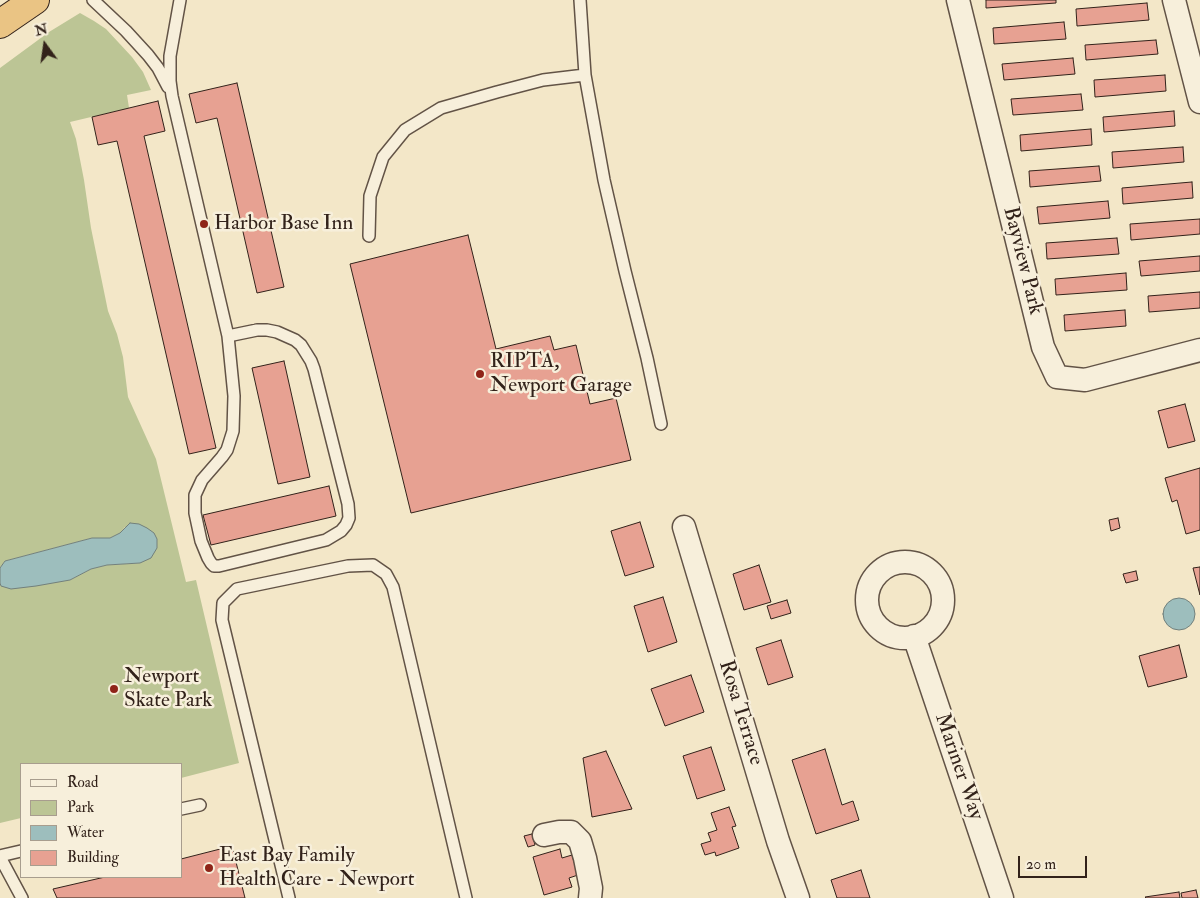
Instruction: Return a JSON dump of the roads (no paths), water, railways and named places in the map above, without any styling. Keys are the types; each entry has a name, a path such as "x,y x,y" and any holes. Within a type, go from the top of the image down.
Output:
{"highway":[{"path":"0,24 35,0"}],"street":[{"name":"Bayview Park","path":"958,0 1043,347 1057,377 1085,380 1200,350"},
{"path":"1174,0 1200,102"},
{"name":"Rosa Terrace","path":"684,527 778,841 798,898"},
{"name":"Mariner Way","path":"914,636 1002,898"},
{"path":"544,835 571,832 580,841 591,888 590,898"}],"lane":[{"path":"93,0 126,30 148,55 158,68 172,96"},
{"path":"180,0 170,56 172,96 228,336 234,396 233,431 227,450 202,480 195,495 195,513 201,541 214,566 326,540 341,530 349,518 346,494 314,369 306,352 295,340 267,330 246,331 228,336"},
{"path":"580,0 585,75 604,180 661,424"},
{"path":"369,236 370,196 383,157 404,130 441,108 543,80 585,75"},
{"path":"290,898 222,620 223,603 237,589 348,566 372,565 386,574 393,587 466,898"},
{"path":"182,809 200,805"},
{"path":"20,851 0,857 22,898"}],"water":[{"path":"130,523 139,524 154,533 157,539 157,548 151,558 140,563 107,565 91,569 70,580 11,589 1,586 0,568 5,561 92,538 110,538 120,533"},
{"path":"1179,598 1185,599 1190,603 1194,608 1194,620 1190,625 1185,629 1179,630 1173,629 1168,625 1164,620 1163,614 1164,608 1168,603 1173,599"}],"place":[{"name":"Harbor Base Inn","path":"204,224"},
{"name":"RIPTA, Newport Garage","path":"480,374"},
{"name":"Newport Skate Park","path":"114,689"},
{"name":"East Bay Family Health Care - Newport","path":"209,868"}]}
